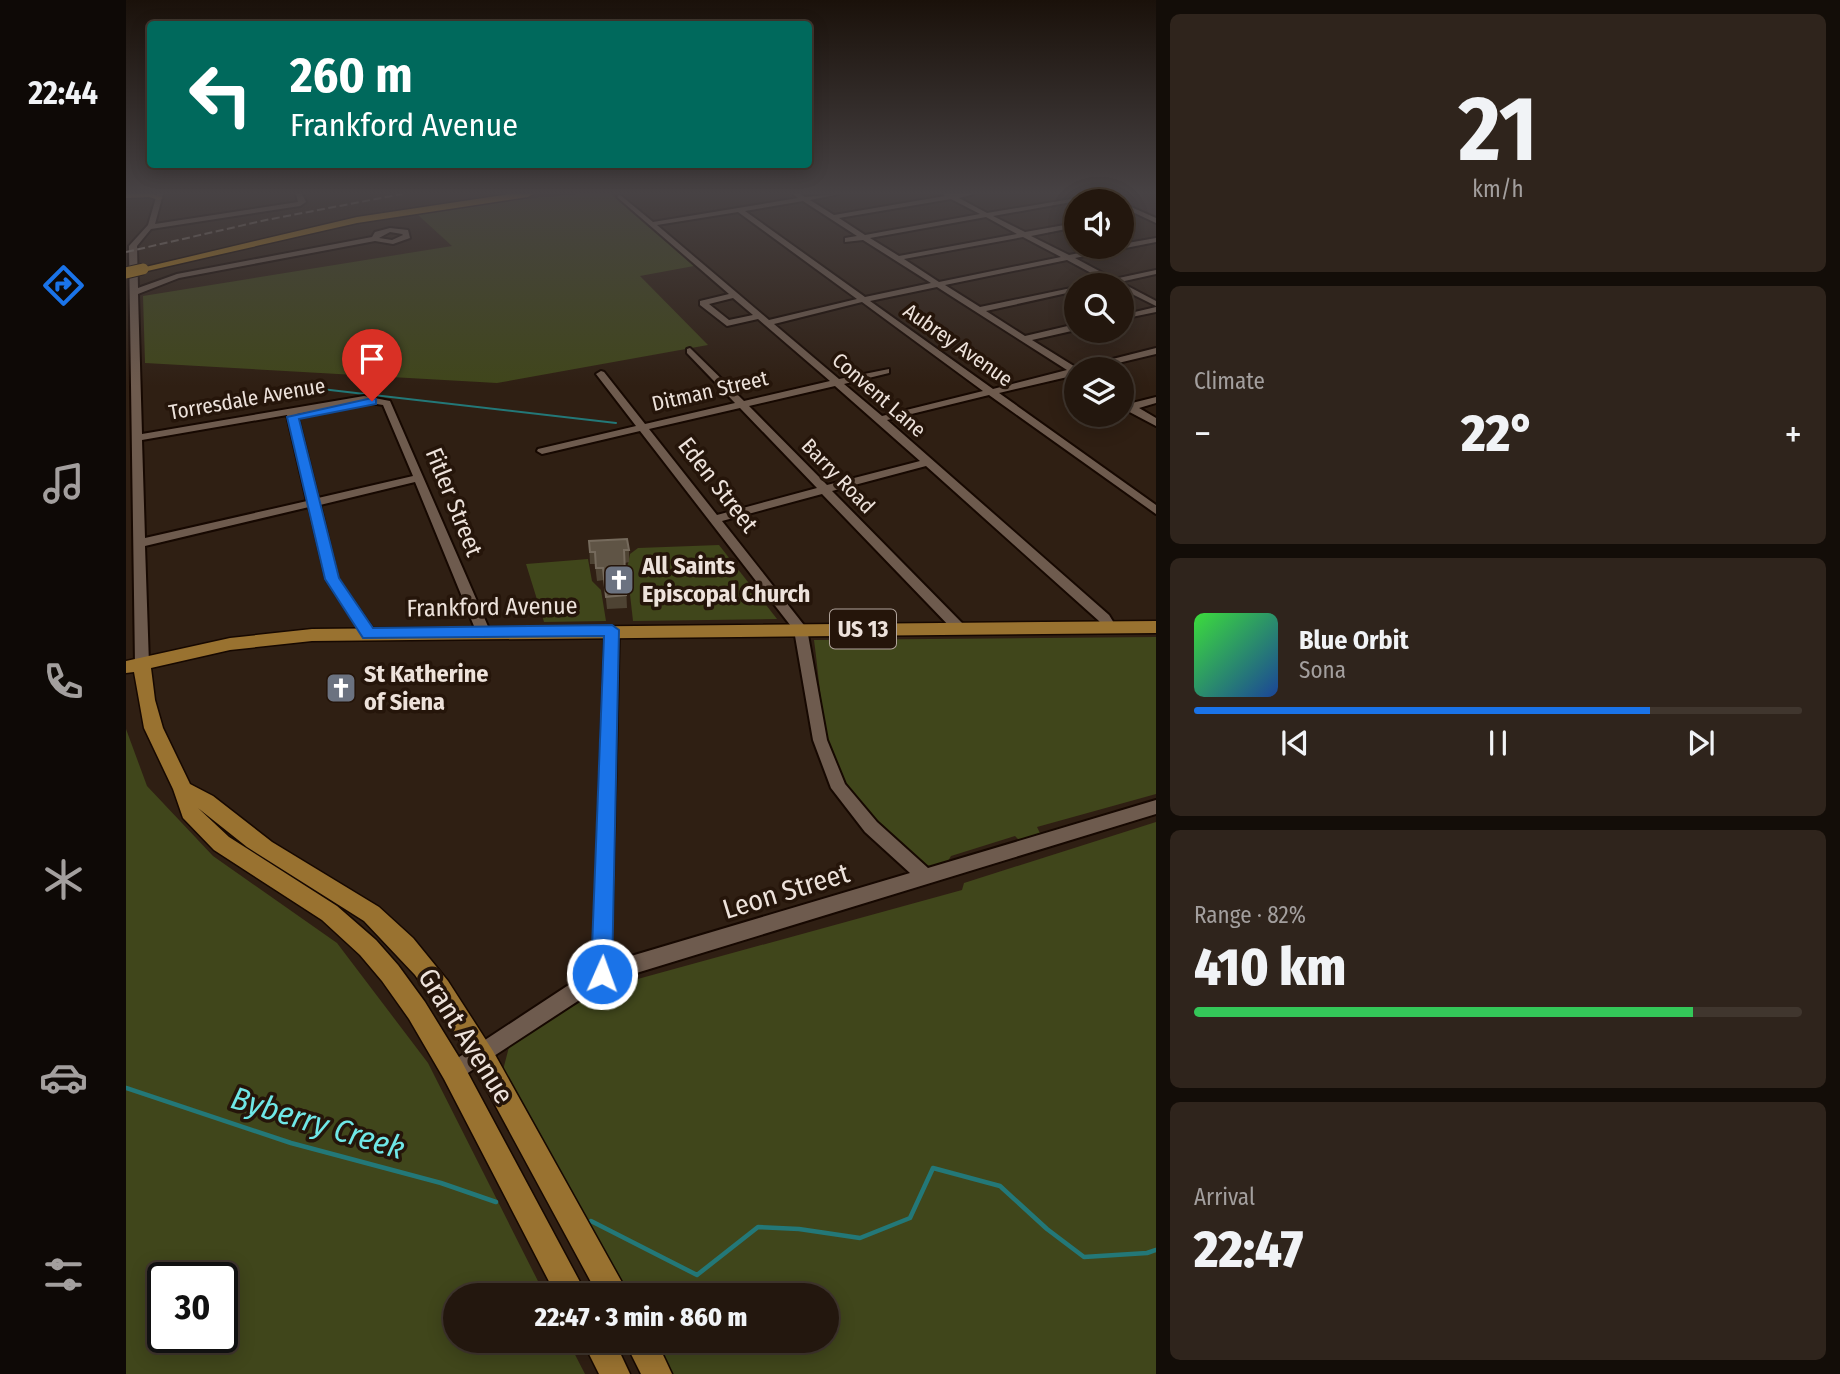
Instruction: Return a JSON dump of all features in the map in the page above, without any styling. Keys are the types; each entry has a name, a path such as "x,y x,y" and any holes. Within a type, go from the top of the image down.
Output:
{"highway":[{"path":"132,282 143,265 170,258"},
{"path":"126,264 143,265 176,258"}],"main road":[{"name":"Frankford Avenue","path":"134,666 260,639 369,634 1156,627"},
{"name":"Grant Avenue","path":"134,666 152,729 166,762 184,790 189,811 213,835 240,856 289,885 349,929 370,949 409,999 454,1072 566,1283"},
{"name":"Grant Avenue","path":"184,790 206,799 255,842 345,895 384,924 425,965 481,1053 607,1283"},
{"path":"604,1353 615,1374"},
{"path":"646,1353 657,1374"}],"street":[{"name":"Grant Avenue","path":"133,258 140,543 134,666"},
{"path":"132,282 273,258"},
{"name":"Convent Lane","path":"691,258 880,419 1104,618 1110,628"},
{"name":"Aubrey Avenue","path":"804,258 1156,511"},
{"path":"900,258 1064,363"},
{"path":"734,295 704,303 727,323 764,320 1063,258"},
{"path":"1072,259 1098,273"},
{"path":"1134,279 1156,272"},
{"path":"979,310 1064,292"},
{"path":"1134,294 1156,307"},
{"path":"1134,313 1156,307"},
{"path":"1024,339 1064,330"},
{"name":"Barry Road","path":"690,351 959,628"},
{"path":"1133,357 1156,351"},
{"name":"Ditman Street","path":"542,451 886,371"},
{"name":"Eden Street","path":"601,374 800,629 820,740 839,788 871,827 926,877"},
{"path":"880,419 1064,374"},
{"name":"Torresdale Avenue","path":"138,442 292,413 369,404 374,400"},
{"name":"Fitler Street","path":"374,400 390,406 483,632"},
{"path":"1134,404 1156,400"},
{"path":"1134,411 1156,423"},
{"path":"292,413 333,581 369,634"},
{"path":"715,519 927,462"},
{"path":"140,543 419,478"},
{"path":"602,974 612,630"},
{"name":"Leon Street","path":"454,1072 602,974 1156,807"}],"green space":[{"path":"377,258 685,258 694,266 640,276 708,345 497,383 145,363 143,296"},
{"path":"719,545 777,619 633,621 627,568 630,554 638,548"},
{"path":"588,559 592,581 601,590 606,621 544,622 526,564"},
{"path":"1156,637 1156,794 1037,827 1040,833 1019,840 1015,836 951,856 948,861 930,867 869,819 849,793 839,773 826,730 814,640"},
{"path":"126,729 147,786 213,856 337,943 428,1063 539,1283 443,1283 443,1353 574,1353 585,1374 126,1374"},
{"path":"1156,822 1156,1374 672,1374 660,1353 839,1353 839,1283 620,1283 503,1070 509,1047 545,1022 605,988 962,890 964,883"}],"building":[{"path":"627,539 629,550 624,550 626,595 606,597 603,568 596,568 595,552 590,552 589,541"}],"waterway":[{"path":"304,387 616,423"},
{"name":"Byberry Creek","path":"126,1088 291,1143 441,1183 496,1202"},
{"name":"Byberry Creek","path":"591,1221 697,1275 758,1227 799,1229 860,1238 910,1218 933,1168 1000,1186 1047,1229 1084,1257 1147,1253 1156,1250"}],"place":[{"name":"All Saints Episcopal Church","path":"619,580"},
{"name":"St Katherine of Siena","path":"341,688"}],"route":[{"path":"372,401 369,404 293,417 332,579 369,634 612,630 602,974"}]}
